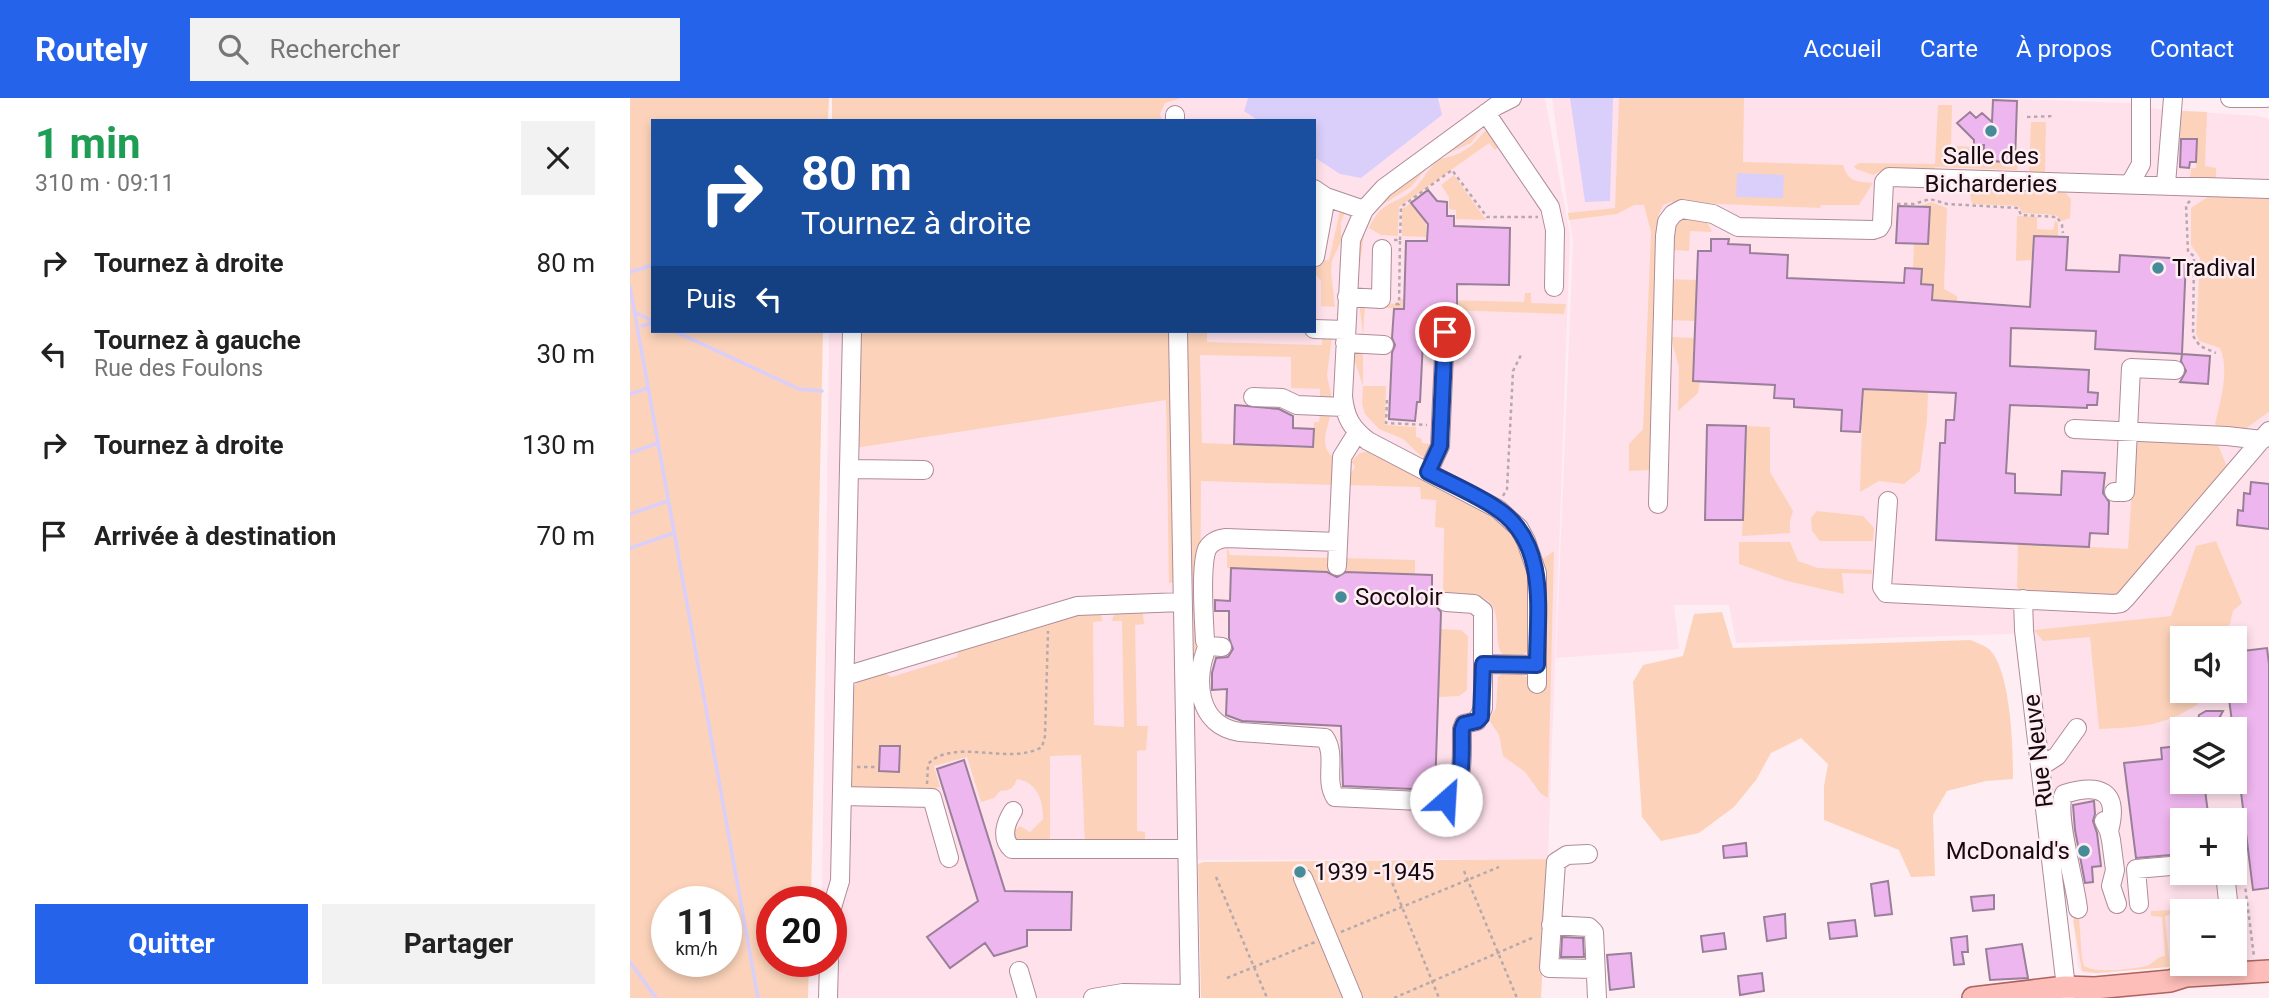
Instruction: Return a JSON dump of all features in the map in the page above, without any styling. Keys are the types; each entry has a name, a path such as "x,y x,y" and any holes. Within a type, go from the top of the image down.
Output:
{"main road":[{"path":"1973,998 2115,994 2264,970"},
{"path":"2061,994 2107,986 2170,981 2186,976"}],"street":[{"path":"1511,98 1486,113 1384,188 1364,210 1351,240 1344,407 1347,418 1357,433 1368,441 1498,509 1519,528 1537,573 1537,684"},
{"path":"2130,184 2141,164 2141,98"},
{"path":"2166,184 2173,98"},
{"path":"2230,98 2266,98"},
{"path":"2256,99 2269,104"},
{"path":"1486,113 1550,207 1555,230 1554,287"},
{"path":"1658,504 1664,236 1667,222 1673,214 1682,209 1713,214 1738,227 1872,230 1879,228 1882,223 1884,182 1889,177 2269,189"},
{"path":"1316,244 1320,193 1364,210"},
{"path":"1347,297 1381,299 1382,249"},
{"path":"1316,330 1384,345"},
{"path":"1428,472 1440,446 1445,332"},
{"path":"838,886 852,333"},
{"path":"1093,998 1123,993 1190,996 1178,333"},
{"path":"2114,492 2125,492 2131,368 2175,370"},
{"path":"1253,397 1282,398 1297,405 1344,407"},
{"path":"2074,429 2266,435"},
{"path":"1337,566 1342,457 1357,433"},
{"path":"1888,501 1882,587 1886,593 2121,603 2266,435"},
{"path":"850,469 924,470"},
{"path":"1338,542 1226,538 1212,543 1206,556 1203,602 1205,641 1215,646 1204,654 1201,685 1209,716 1232,731 1325,737 1331,756 1330,788 1335,797 1436,803 1450,797 1459,782 1462,729 1464,724 1477,721 1481,715 1483,611 1474,604 1446,602"},
{"name":"Rue Neuve","path":"2023,599 2022,615 2062,958 2061,994"},
{"path":"845,677 1077,606 1182,602"},
{"path":"1483,664 1537,665"},
{"path":"2040,767 2057,757 2077,728"},
{"path":"2078,909 2070,872 2061,800 2066,793 2095,789 2104,793 2112,804 2113,816 2109,831 2115,870 2111,886 2117,904"},
{"path":"842,796 932,797 949,858"},
{"path":"1013,811 1004,824 1008,846 1012,849 1186,849"},
{"path":"1588,854 1567,855 1556,862 1549,968 1595,969"},
{"path":"2139,904 2136,869 2170,866"},
{"path":"1303,878 1353,998"},
{"path":"1551,925 1589,927 1594,932 1597,998"},
{"path":"2062,958 2073,979 2081,983 2170,975"},
{"path":"1019,971 1027,998"},
{"path":"828,998 829,977"}],"path":[{"path":"2027,117 2055,116"},
{"path":"1400,240 1401,207 1452,170 1487,217 1552,217"},
{"path":"2192,199 2186,205 2188,253 2194,256 2193,336 2200,346 2216,354"},
{"path":"1883,204 1914,204 1930,200 1947,204 2018,208 2021,215 2057,217 2063,233"},
{"path":"1498,509 1507,489 1513,371 1521,355"},
{"path":"1387,400 1386,423 1440,426"},
{"path":"927,798 926,769 930,761 937,757 960,752 1024,753 1042,747 1045,736 1049,614"},
{"path":"843,766 877,767"},
{"path":"1227,978 1499,867"},
{"path":"1387,870 1439,998"},
{"path":"1464,871 1517,998"},
{"path":"1216,877 1267,998"},
{"path":"2247,884 2264,970"},
{"path":"1394,998 1532,938"}],"shaded area":[{"path":"630,98 829,98 828,119 651,119 651,333 823,333 811,886 756,886 756,977 809,977 808,998 630,998"},
{"path":"832,98 1545,98 1570,235 1548,859 1178,860 1180,998 821,998 827,977 847,977 847,886 822,886 829,333 1316,333 1316,119 832,119"},
{"path":"832,98 1181,98 1165,103 1160,114 1161,119 832,119"},
{"path":"1248,98 1438,98 1442,115 1361,178 1340,174 1316,158 1316,119 1256,119 1244,111"},
{"path":"1552,98 2019,99 2129,103 2158,109 2269,119 2269,960 2247,961 2247,899 2170,899 2170,966 2095,974 2083,973 2078,967 2073,915 2064,899 2034,630 2008,634 1736,643 1729,605 1674,605 1679,649 1556,658 1573,243"},
{"path":"1570,98 1613,98 1610,201 1585,202"},
{"path":"1619,98 1744,98 1743,162 1843,165 1854,180 1873,183 1859,205 1821,205 1820,208 1671,202 1663,205 1658,216 1649,470 1629,471 1629,444 1643,429 1651,232 1644,205 1634,205 1617,214 1569,220 1568,213 1615,208"},
{"path":"1938,105 1952,105 1951,146 1984,147 1984,161 2018,162 2017,170 1935,167 1935,171 1882,171 1873,175 1856,169 1854,166 1859,163 1935,164"},
{"path":"2182,111 2207,112 2205,166 2216,168 2216,181 2190,179 2191,168 2196,168 2197,139 2177,139 2175,119"},
{"path":"2031,122 2046,122 2045,173 2029,172"},
{"path":"1482,128 1471,143 1440,157 1430,164 1411,187 1374,210 1365,227 1357,286 1354,285 1359,239 1367,219 1382,199 1475,129"},
{"path":"1485,131 1490,132 1501,145 1495,150 1489,143 1399,207 1398,236 1381,235 1369,228 1383,208 1414,189 1435,163 1464,151"},
{"path":"1737,173 1784,175 1783,198 1736,197"},
{"path":"1454,175 1486,220 1456,219 1456,210 1449,209 1449,197 1441,185"},
{"path":"1973,186 2063,190 2071,199 2070,218 2062,221 2056,215 2023,213 2018,206 1972,204 1969,190"},
{"path":"2212,194 2269,196 2269,412 2245,429 2219,430 2215,424 2223,386 2223,357 2220,348 2199,341 2196,333 2200,258 2191,245 2191,208"},
{"path":"1931,202 1947,208 1944,289 1957,296 1957,301 1932,300 1921,284 1922,269 1913,268 1914,244 1928,244 1929,207 1917,207"},
{"path":"1411,203 1426,222 1426,237 1402,236 1402,209"},
{"path":"1341,206 1346,210 1341,222 1341,241 1332,261 1331,271 1335,307 1321,306 1321,281 1316,275 1316,260 1329,260"},
{"path":"2017,216 2037,217 2037,229 2053,230 2055,221 2058,223 2058,237 2033,260 2016,261"},
{"path":"1688,217 1705,217 1712,232 1690,231 1689,251 1674,250 1672,272 1673,226"},
{"path":"1668,279 1697,280 1695,321 1666,320"},
{"path":"1525,293 1531,293 1531,303 1566,304 1564,314 1365,307 1363,335 1359,302 1399,304 1400,299 1404,299 1524,302"},
{"path":"857,333 1175,333 1178,582 1169,583 1166,400 855,448"},
{"path":"1183,333 1207,333 1207,342 1322,345 1322,337 1332,337 1327,375 1332,399 1320,400 1320,389 1291,388 1291,357 1200,355 1202,443 1313,447 1314,422 1319,422 1320,412 1331,414 1325,444 1335,458 1334,485 1201,481 1200,641 1203,651 1194,651 1193,583 1187,582"},
{"path":"1671,337 1695,338 1693,380 1700,381 1698,393 1678,411 1679,368"},
{"path":"1355,350 1363,351 1363,386 1355,362"},
{"path":"1363,386 1386,386 1385,425 1416,427 1416,437 1434,448 1427,459 1403,439 1379,429 1365,414 1362,404"},
{"path":"1863,389 1928,392 1920,471 1904,484 1879,481 1860,492"},
{"path":"1746,426 1770,427 1770,472 1793,511 1790,533 1742,536"},
{"path":"2141,440 2216,440 2228,469 2117,596 2022,595 2017,587 2018,543 2128,549 2135,445"},
{"path":"1368,451 1488,509 1511,530 1528,560 1532,647 1526,653 1513,658 1505,657 1501,652 1495,611 1487,600 1468,594 1443,593 1444,528 1435,527 1436,500 1421,499 1420,487 1346,485 1355,467 1351,461 1360,453"},
{"path":"1817,511 1863,516 1874,528 1873,541 1820,541 1812,531 1811,518"},
{"path":"2216,541 2242,603 2233,611 2227,626 2170,626 2170,703 2198,704 2162,721 2099,729 2090,637 2043,641 2034,630 2171,616 2196,546"},
{"path":"1739,542 1790,542 1798,561 1818,568 1872,570 1872,574 1842,573 1844,594 1787,581 1739,564"},
{"path":"1227,546 1230,555 1331,558 1330,572 1227,568"},
{"path":"1554,551 1548,798 1541,794 1525,772 1503,756 1499,735 1489,720 1496,708 1498,677 1514,671 1529,679 1541,560"},
{"path":"1343,558 1415,560 1415,575 1342,572"},
{"path":"1101,611 1102,621 1093,622 1094,725 1124,727 1122,621 1112,621 1115,611 1140,611 1143,614 1144,624 1135,625 1137,726 1148,726 1146,750 1137,751 1137,831 1145,832 1143,843 1085,845 1081,755 1050,756 1050,842 1016,843 1013,831 1020,826 1030,832 1043,819 1042,805 1034,788 1017,779 1011,788 981,802 967,757 934,766 940,787 923,792 852,789 853,688 857,682 885,673 891,677 957,657 958,649 1075,614"},
{"path":"1722,612 1733,648 1971,640 1990,650 1997,661 2007,692 2013,779 1986,781 1947,791 1933,815 1935,876 1911,877 1899,850 1824,820 1824,786 1828,764 1801,738 1771,753 1756,780 1734,807 1699,833 1661,841 1642,817 1633,682 1643,665 1683,656 1694,614"},
{"path":"1441,629 1461,630 1468,636 1467,690 1459,696 1438,697"},
{"path":"1548,859 1541,998 1201,998 1198,864"},
{"path":"2170,910 2170,915 2165,916 2170,967 2097,973 2082,971 2073,920 2079,917 2084,966 2097,970 2123,969 2146,966 2165,956 2162,917 2151,916 2151,911"}],"building":[{"name":"Salle des Bicharderies","path":"1993,100 2017,101 2015,162 1983,161 1984,145 1974,145 1974,140 1957,123 1970,112 1976,118 1982,113 1992,122"},
{"path":"2181,139 2197,139 2196,162 2190,162 2189,168 2180,167"},
{"path":"1428,190 1437,201 1447,202 1447,216 1454,216 1454,226 1510,228 1509,285 1457,284 1457,311 1462,311 1461,323 1424,321 1420,402 1417,402 1415,421 1389,419 1392,353 1395,345 1392,338 1394,309 1404,309 1406,241 1427,241 1428,224 1411,203"},
{"path":"1898,206 1930,207 1928,244 1896,243"},
{"path":"2034,236 2068,237 2066,270 2119,272 2120,255 2186,259 2182,354 2095,349 2096,331 2011,328 2010,366 2089,370 2088,392 2098,393 2097,405 2087,405 2087,408 2010,405 2006,473 2015,474 2015,493 2061,495 2062,471 2105,473 2103,493 2109,502 2108,534 2090,533 2089,547 1936,540 1940,443 1945,443 1946,420 1954,420 1956,393 1863,389 1860,432 1841,431 1842,410 1794,407 1794,399 1774,398 1775,385 1693,381 1698,251 1711,251 1711,239 1729,239 1728,244 1750,245 1750,253 1788,255 1787,278 1904,283 1905,268 1922,269 1921,284 1933,285 1932,300 2030,307"},
{"path":"2182,354 2210,356 2208,384 2180,382 2186,371 2181,361"},
{"path":"1235,405 1279,409 1293,416 1293,428 1314,429 1313,447 1234,444"},
{"path":"1707,425 1746,426 1743,520 1705,520"},
{"path":"2251,482 2269,484 2269,529 2237,525 2238,510 2243,511 2244,493 2250,494"},
{"path":"1231,568 1327,572 1337,577 1346,572 1432,575 1432,597 1436,597 1436,606 1441,612 1435,790 1343,786 1341,726 1242,721 1226,715 1227,689 1212,690 1212,673 1216,658 1228,657 1233,649 1229,638 1229,611 1215,611 1215,600 1230,601"},
{"path":"2267,648 2269,664 2269,888 2253,890 2247,841 2247,808 2243,808 2241,794 2247,794 2247,717 2231,717 2230,703 2247,703 2247,650"},
{"path":"2206,711 2223,711 2220,717 2199,715"},
{"path":"880,746 900,746 899,772 879,771"},
{"path":"2170,747 2170,794 2206,794 2207,808 2170,808 2170,855 2136,858 2124,763 2162,759 2161,748"},
{"path":"964,760 1005,891 1072,892 1071,930 1027,930 1027,946 994,956 985,943 950,968 927,937 978,901 937,769"},
{"path":"2094,801 2093,821 2101,866 2092,867 2093,882 2085,883 2073,805"},
{"path":"1746,843 1747,856 1724,858 1723,846"},
{"path":"1888,881 1892,914 1875,916 1871,884"},
{"path":"1994,895 1994,909 1973,911 1971,897"},
{"path":"1785,914 1786,938 1767,941 1764,917"},
{"path":"1855,920 1857,936 1830,939 1828,923"},
{"path":"1724,933 1726,949 1703,952 1701,936"},
{"path":"1967,936 1968,952 1962,952 1964,964 1954,965 1951,938"},
{"path":"1562,937 1583,938 1584,957 1561,957"},
{"path":"2022,944 2028,978 1990,980 1986,949"},
{"path":"1631,953 1634,987 1610,990 1607,955"},
{"path":"1762,973 1764,991 1740,995 1738,976"}],"waterway":[{"path":"630,272 651,266"},
{"path":"630,287 758,998"},
{"path":"636,313 651,320"},
{"path":"642,326 651,324"},
{"path":"678,333 799,389 822,391"},
{"path":"630,394 648,388"},
{"path":"630,453 658,443"},
{"path":"630,514 668,501"},
{"path":"630,548 674,533"},
{"path":"630,962 656,998"}],"place":[{"name":"Salle des Bicharderies","path":"1991,131"},
{"name":"Tradival","path":"2158,268"},
{"name":"Socoloir","path":"1341,597"},
{"name":"McDonald's","path":"2084,851"},
{"name":"1939 -1945","path":"1300,872"}],"route":[{"path":"1445,332 1440,446 1428,472 1510,518 1526,541 1537,573 1537,665 1483,664 1481,717 1477,721 1464,724 1458,787 1446,800"}]}
